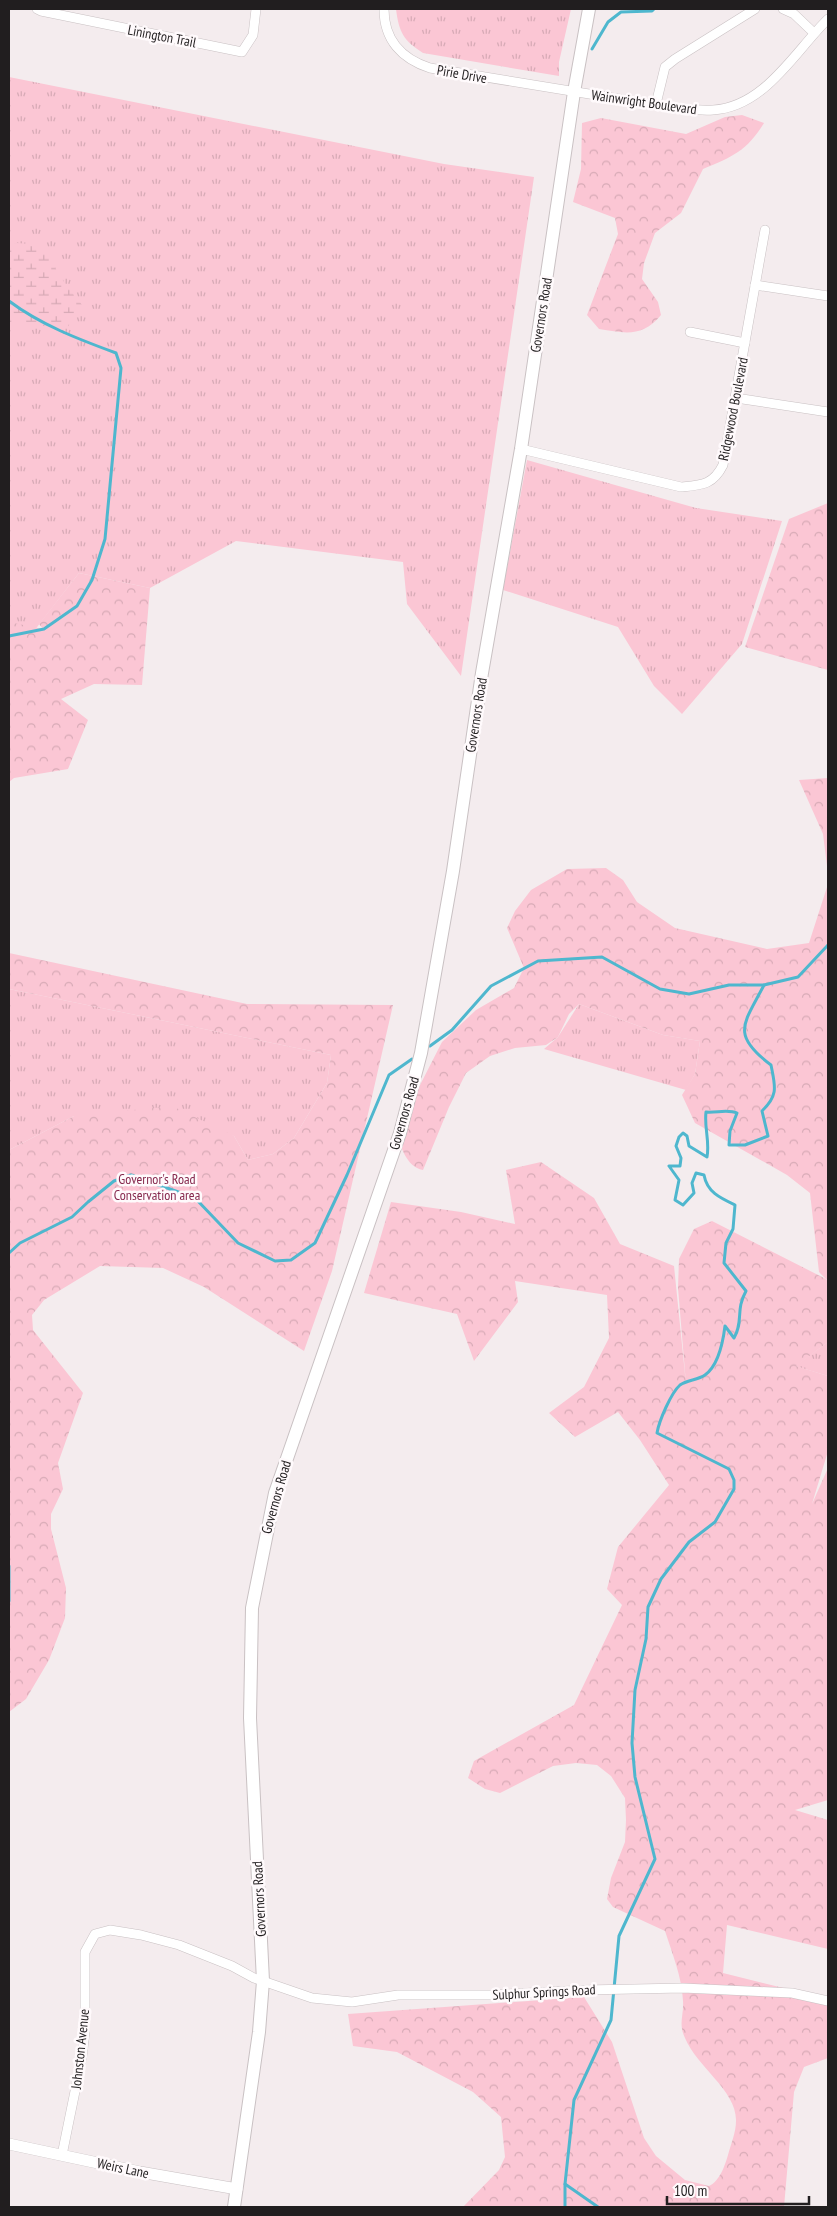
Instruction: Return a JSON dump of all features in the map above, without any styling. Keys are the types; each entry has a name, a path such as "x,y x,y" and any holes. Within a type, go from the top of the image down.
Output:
{"main road":[{"name":"Governors Road","path":"234,2207 259,2032 263,1981 250,1718 252,1608 275,1493 397,1142 421,1053 453,871 482,673 521,449 574,92 589,9"}],"street":[{"name":"Linington Trail","path":"37,9 242,52 253,35 256,9"},
{"name":"Pirie Drive","path":"384,9 388,34 400,52 413,62 430,68 574,92"},
{"path":"656,104 664,67 755,9"},
{"path":"783,9 794,14 814,33"},
{"name":"Wainwright Boulevard","path":"574,92 675,108 715,110 744,102 768,84 828,19"},
{"name":"Ridgewood Boulevard","path":"521,449 681,486 704,484 717,476 723,465 765,230"},
{"path":"755,285 828,296"},
{"path":"690,332 745,343"},
{"path":"736,398 828,412"},
{"name":"Sulphur Springs Road","path":"89,1942 95,1934 110,1930 141,1935 194,1950 263,1981 312,1998 352,2002 398,1995 491,1995 585,1990 684,1988 792,1993 828,2001"},
{"name":"Johnston Avenue","path":"62,2155 82,2057 85,2012 84,1965 85,1952 89,1942"},
{"name":"Weirs Lane","path":"9,2144 140,2172 237,2189"}],"green space":[{"path":"396,9 571,9 559,62 559,76 423,53 403,35"},
{"path":"9,77 444,164 534,177 461,676 407,604 403,562 236,541 150,588 79,573 34,631 9,629"},
{"path":"742,115 764,123 758,133 738,152 703,169 681,213 655,233 644,263 642,279 658,302 661,315 640,331 617,332 599,329 587,315 618,234 615,218 573,202 581,169 582,123 601,118 686,134 725,117"},
{"path":"9,243 30,244 42,249 65,284 82,305 67,328 9,323"},
{"path":"527,460 696,508 782,521 742,644 682,714 654,686 618,627 503,590"},
{"path":"828,503 828,670 745,647 789,519"},
{"path":"79,573 150,588 142,685 94,684 61,699 88,720 68,769 14,778 9,782 9,622 43,629 39,624"},
{"path":"828,778 828,874 823,834 799,780"},
{"path":"606,868 623,880 637,902 675,928 767,949 809,943 828,884 828,1281 819,1272 810,1193 787,1175 695,1123 682,1095 695,1074 700,1041 663,1035 579,1004 569,1014 558,1037 546,1045 515,1048 490,1056 466,1073 449,1107 423,1170 412,1165 405,1155 396,1132 442,1042 476,1010 514,988 524,968 507,928 515,911 531,890 567,869"},
{"name":"Governor's Road Conservation area","path":"9,953 247,1004 393,1005 332,1271 304,1351 204,1287 163,1268 100,1266 44,1300 32,1315 33,1330 83,1393 58,1463 63,1489 51,1514 51,1529 66,1588 65,1618 49,1660 26,1699 9,1712 9,1150 74,1116 172,1106 234,1136 248,1160 273,1154 294,1138 327,1083 331,1055 9,989"},
{"path":"9,989 331,1055 327,1083 294,1138 273,1154 248,1160 234,1136 74,1116 9,1150"},
{"path":"579,1004 663,1035 700,1041 695,1074 686,1090 544,1049 558,1037"},
{"path":"541,1162 594,1198 620,1244 674,1266 686,1384 678,1288 679,1259 694,1229 712,1221 824,1278 828,1342 796,1366 828,1376 828,1451 812,1504 828,1468 828,1800 795,1810 828,1820 828,1949 727,1925 723,1973 828,1999 828,2058 804,2067 794,2092 784,2207 463,2207 499,2170 505,2157 501,2117 473,2092 397,2052 353,2046 348,2014 584,1997 612,2042 644,2138 656,2156 685,2180 709,2186 713,2184 721,2172 734,2134 735,2110 730,2099 698,2059 683,2033 681,1983 665,1931 613,1907 607,1899 611,1878 625,1842 626,1820 625,1798 611,1776 597,1765 576,1763 553,1766 500,1793 485,1789 468,1778 474,1761 574,1705 622,1605 607,1589 618,1547 669,1485 640,1440 618,1412 575,1437 549,1413 584,1387 609,1338 607,1295 515,1281 518,1302 474,1361 457,1314 364,1293 391,1202 461,1212 515,1224 506,1170"},
{"path":"824,1278 828,1281 828,1342 824,1317"},
{"path":"828,1342 828,1376 795,1366"}],"waterway":[{"path":"592,49 608,22 621,12 652,11 654,9"},
{"path":"9,301 47,324 74,337 116,353 121,368 105,539 92,580 77,606 44,629 9,636"},
{"path":"430,1046 452,1030 491,986 538,961 602,957 660,989 689,994 729,985 764,985 798,977 828,945"},
{"path":"565,2207 565,2184 574,2100 611,2020 619,1936 655,1859 635,1777 632,1743 635,1690 646,1639 648,1607 661,1579 689,1542 715,1522 734,1489 734,1480 729,1469 657,1433 666,1408 680,1385 705,1375 714,1365 721,1346 725,1326 734,1338 739,1326 741,1304 746,1291 724,1263 726,1243 733,1229 735,1205 715,1194 708,1186 704,1175 696,1173 692,1183 694,1193 683,1205 675,1200 679,1180 669,1166 680,1166 681,1158 676,1146 679,1137 683,1133 687,1136 689,1146 707,1157 706,1112 730,1111 737,1113 730,1131 729,1145 745,1145 768,1136 762,1111 771,1100 774,1090 771,1065 758,1054 745,1036 747,1019 764,985"},
{"path":"9,1253 20,1243 72,1217 114,1181 131,1175 195,1198 238,1243 275,1261 291,1260 315,1243 347,1175 389,1075 412,1059"},
{"path":"9,1566 9,1601"},
{"path":"565,2184 598,2207"}]}
